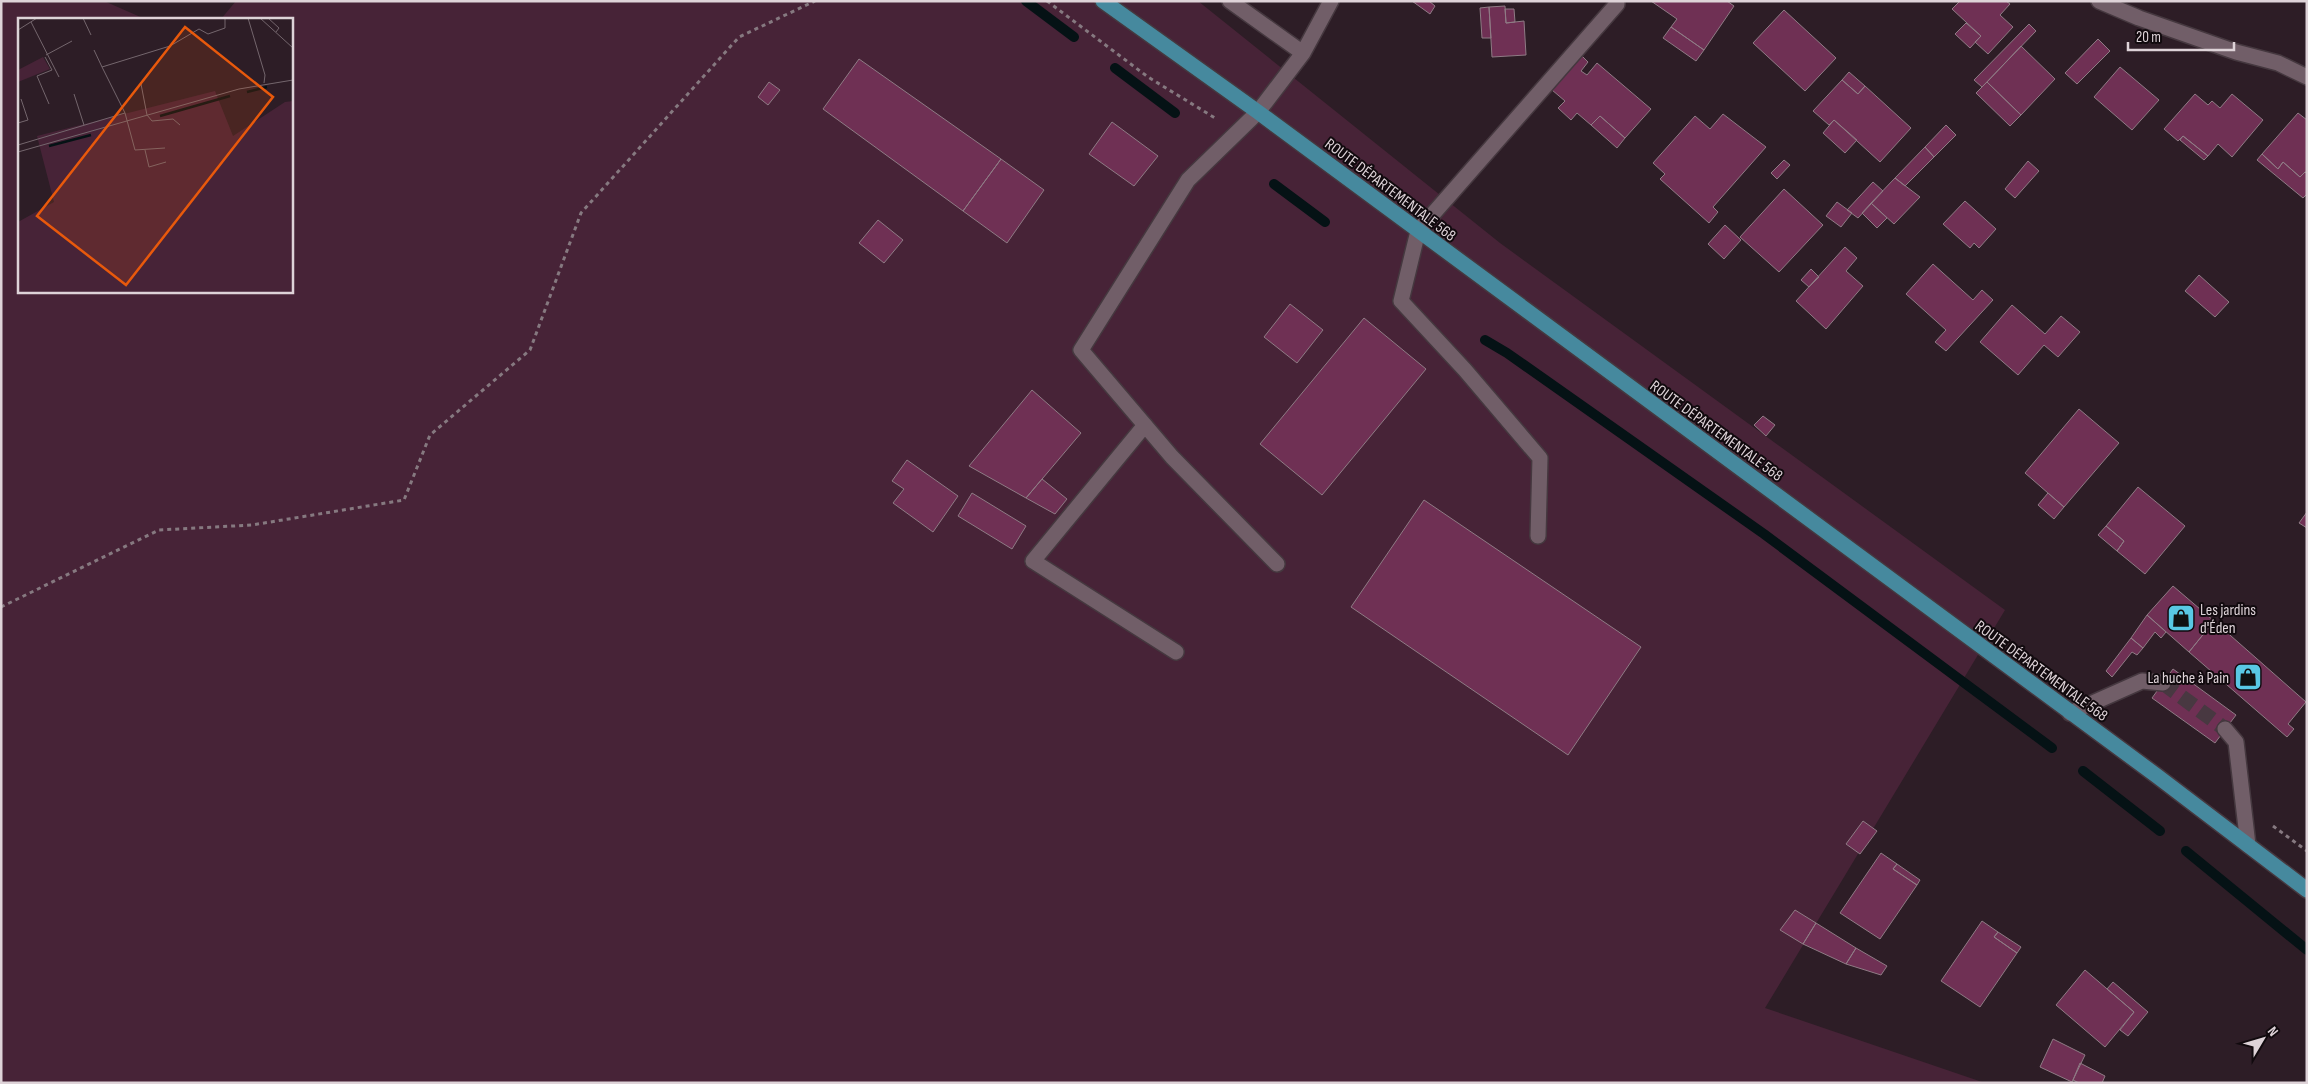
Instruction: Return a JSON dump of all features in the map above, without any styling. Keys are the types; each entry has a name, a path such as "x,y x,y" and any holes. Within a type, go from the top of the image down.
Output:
{"main road":[{"name":"ROUTE DÉPARTEMENTALE 568","path":"1103,1 1258,112 2307,890"}],"street":[{"path":"1230,1 1304,53"},
{"path":"1277,564 1172,458 1081,350 1188,180 1258,112 1304,53 1331,1"},
{"path":"2099,1 2138,18 2236,52 2278,63 2307,77"},
{"path":"1538,536 1540,458 1465,370 1401,301 1418,231 1618,4"},
{"path":"1145,425 1033,561 1176,652"},
{"path":"2070,713 2142,681 2163,683"},
{"path":"2225,729 2236,742 2248,845"}],"path":[{"path":"1,607 159,530 252,525 404,500 430,435 530,350 581,213 739,37 816,1"},
{"path":"2270,824 2307,851"}],"shaded area":[{"path":"1,1 104,1 143,18 18,18 18,292 292,292 292,18 222,18 236,1 1198,1 1500,243 2005,610 1765,1008 1985,1083 1,1083"}],"building":[{"path":"1412,1 1429,1 1435,6 1430,14"},
{"path":"1651,1 1727,1 1734,6 1704,50 1671,27 1677,19"},
{"path":"1960,1 2006,1 2010,4 2000,15 2013,27 1988,54 1975,42 1981,36 1952,9"},
{"path":"1505,6 1506,23 1524,21 1526,55 1492,57 1489,7"},
{"path":"1489,7 1491,38 1482,38 1480,8"},
{"path":"1505,9 1514,9 1515,22 1506,23"},
{"path":"1784,10 1836,58 1805,91 1753,43"},
{"path":"1966,23 1981,36 1970,48 1955,34"},
{"path":"2029,24 2036,31 1982,87 1974,80"},
{"path":"1671,27 1704,50 1696,61 1663,38"},
{"path":"2098,39 2110,51 2077,84 2065,73"},
{"path":"2021,46 2055,79 2021,115 1987,82"},
{"path":"1582,56 1588,62 1581,71 1587,75 1597,63 1651,109 1625,138 1600,116 1591,125 1577,113 1571,120 1558,108 1565,101 1552,90"},
{"path":"859,59 1001,159 963,211 823,109"},
{"path":"2120,67 2159,100 2132,130 2094,97"},
{"path":"1849,72 1865,86 1858,94 1842,80"},
{"path":"1842,80 1858,94 1865,86 1911,128 1880,162 1834,120 1829,125 1813,111"},
{"path":"769,82 780,90 768,105 758,97"},
{"path":"1987,82 2021,115 2010,126 1976,93"},
{"path":"2195,94 2208,105 2212,101 2220,108 2232,94 2263,120 2232,157 2218,144 2208,156 2183,136 2178,141 2164,129"},
{"path":"2298,113 2307,120 2307,173 2305,172 2300,177 2283,162 2278,169 2262,154"},
{"path":"1723,114 1766,147 1713,207 1718,212 1709,223 1660,179 1665,174 1653,163 1695,116 1710,129"},
{"path":"1600,116 1625,138 1617,148 1591,125"},
{"path":"1834,120 1857,140 1845,153 1823,133"},
{"path":"1112,122 1158,156 1134,186 1089,154"},
{"path":"1946,125 1956,135 1934,157 1925,147"},
{"path":"2183,136 2208,156 2204,160 2180,140"},
{"path":"1925,147 1934,157 1905,186 1895,178"},
{"path":"2262,154 2278,169 2283,162 2300,177 2305,172 2307,173 2307,194 2303,198 2257,160"},
{"path":"1001,159 1044,190 1007,243 963,211"},
{"path":"1784,160 1790,165 1777,179 1771,173"},
{"path":"2028,161 2039,171 2015,198 2005,189"},
{"path":"1895,178 1920,197 1894,224 1871,203"},
{"path":"1873,182 1883,191 1858,218 1847,210"},
{"path":"1784,189 1823,225 1779,272 1740,237"},
{"path":"1965,201 1996,229 1979,248 1974,243 1970,248 1943,224"},
{"path":"1837,202 1852,213 1841,227 1826,216"},
{"path":"1871,203 1887,218 1877,228 1862,213"},
{"path":"878,220 903,240 884,263 859,243"},
{"path":"1725,225 1741,240 1724,259 1708,244"},
{"path":"1845,247 1857,258 1846,271 1863,286 1826,329 1796,301"},
{"path":"1933,264 1973,300 1982,290 1993,300 1946,351 1935,342 1946,330 1906,294"},
{"path":"1811,269 1819,277 1809,287 1801,280"},
{"path":"2199,275 2229,302 2215,317 2185,291"},
{"path":"1290,304 1323,330 1297,363 1264,337"},
{"path":"2012,305 2045,334 2061,316 2080,332 2058,357 2044,345 2018,375 1980,342"},
{"path":"1364,318 1426,369 1322,495 1260,444"},
{"path":"1032,390 1081,433 1026,498 969,466"},
{"path":"2079,409 2119,443 2064,507 2025,473"},
{"path":"1763,416 1775,425 1766,436 1754,425"},
{"path":"907,460 958,496 933,532 893,503 904,489 892,481"},
{"path":"1042,479 1067,499 1055,514 1026,498"},
{"path":"2138,487 2185,526 2145,574 2117,551 2124,541 2106,526"},
{"path":"972,493 1026,526 1012,549 958,516"},
{"path":"2048,493 2064,507 2054,519 2038,505"},
{"path":"1424,500 1641,647 1568,755 1351,607"},
{"path":"2307,512 2307,528 2299,523"},
{"path":"2106,526 2124,541 2117,551 2098,535"},
{"name":"Les jardins d'Éden","path":"2173,586 2214,621 2189,652 2147,615"},
{"path":"2147,615 2166,632 2161,638 2155,632 2143,648 2131,638"},
{"name":"La huche à Pain","path":"2214,621 2306,702 2288,724 2294,729 2287,737 2189,652"},
{"path":"2131,638 2143,648 2137,655 2132,652 2112,677 2106,671"},
{"path":"2173,669 2236,715 2215,743 2152,698"},
{"path":"1863,821 1877,831 1860,854 1846,844"},
{"path":"1881,853 1897,864 1893,869 1917,885 1880,939 1840,913"},
{"path":"1897,864 1920,880 1917,885 1893,869"},
{"path":"1795,910 1816,923 1803,944 1780,930"},
{"path":"1982,921 1998,932 1994,937 2017,953 1980,1007 1941,981"},
{"path":"1816,923 1856,948 1846,964 1803,944"},
{"path":"1998,932 2021,947 2017,953 1994,937"},
{"path":"1856,948 1887,966 1881,975 1846,964"},
{"path":"2085,970 2134,1012 2105,1047 2056,1005"},
{"path":"2113,982 2148,1012 2128,1036 2120,1030 2134,1012 2107,989"},
{"path":"2053,1039 2085,1055 2072,1082 2040,1067"},
{"path":"2080,1063 2105,1076 2102,1083 2079,1083 2073,1080"}],"waterway":[{"path":"1026,1 1074,37"},
{"path":"1115,68 1175,113"},
{"path":"1274,184 1325,222"},
{"path":"1485,340 1507,353 1764,534 2052,748"},
{"path":"2083,771 2160,831"},
{"path":"2186,851 2307,950"}],"tunnel":[{"path":"2163,683 2225,729"}],"place":[{"name":"Les jardins d'Éden","path":"2181,618"},
{"name":"La huche à Pain","path":"2248,677"}]}
